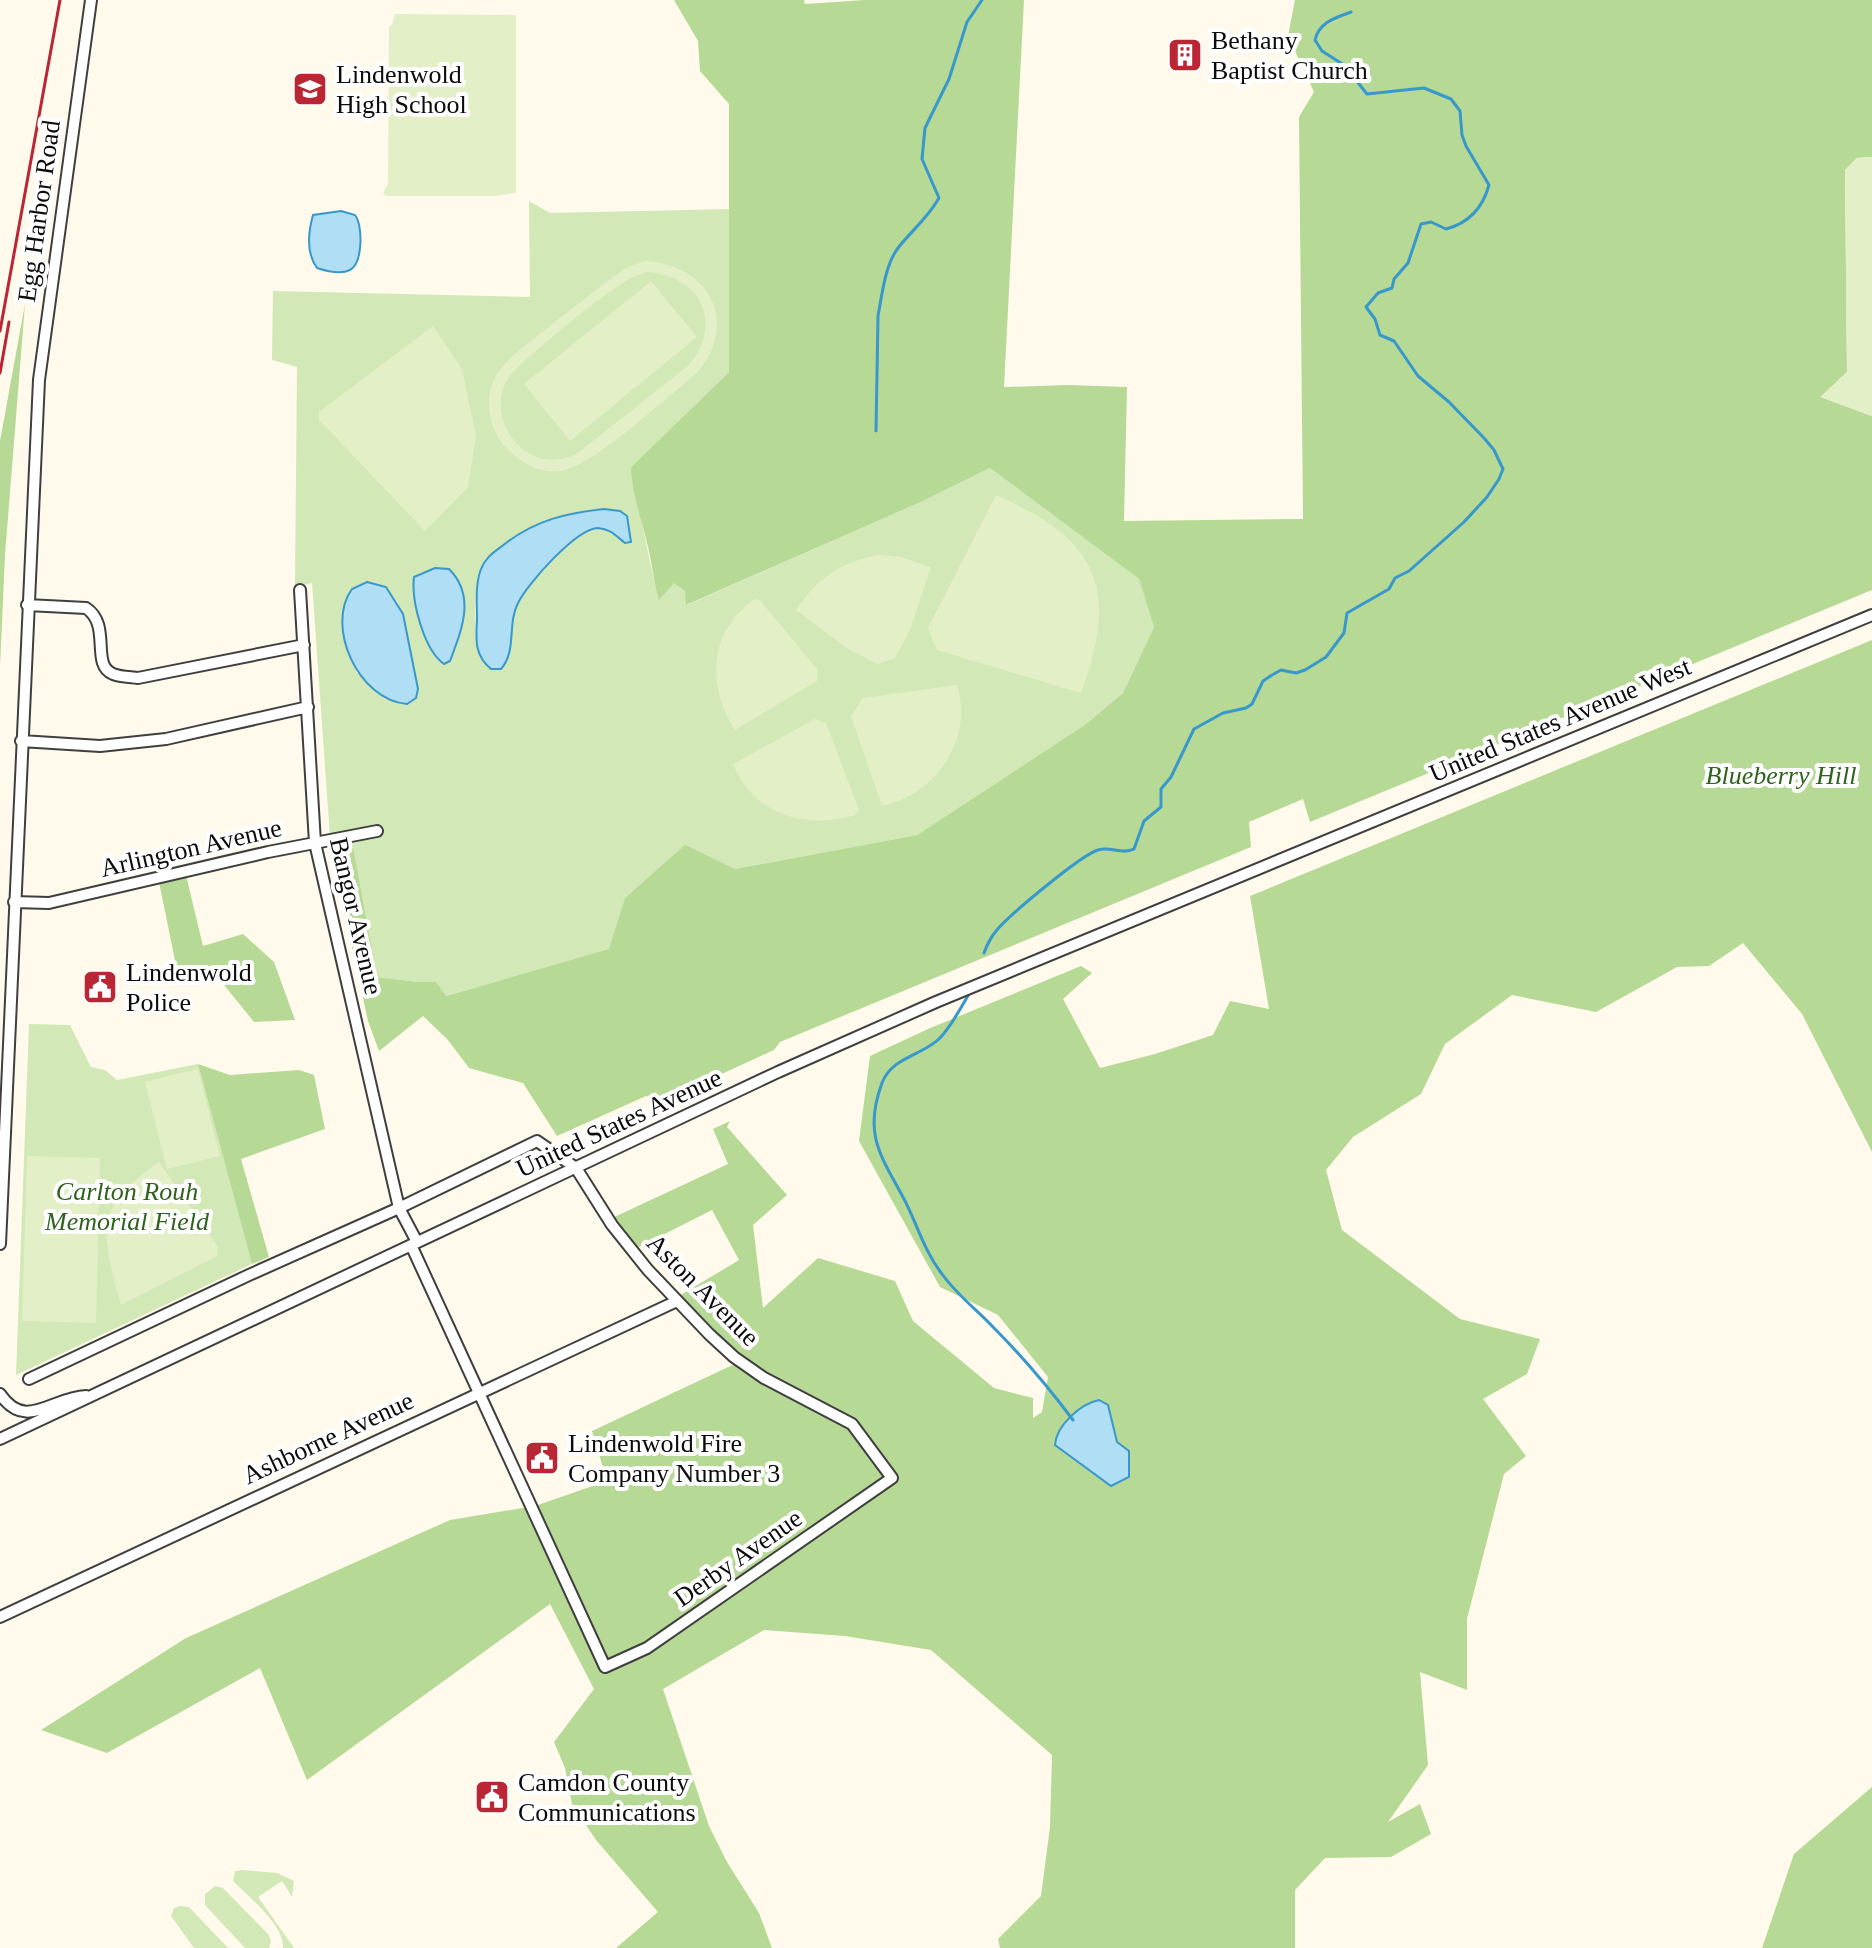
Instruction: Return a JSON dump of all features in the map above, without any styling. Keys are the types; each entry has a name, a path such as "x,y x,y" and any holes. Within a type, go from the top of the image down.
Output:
{"street":[{"name":"Egg Harbor Road","path":"0,1244 39,380 91,0"},
{"name":"Bangor Avenue","path":"300,590 315,843 399,1208 605,1667"},
{"path":"27,605 86,608 100,624 102,662 107,670 138,678 304,645"},
{"name":"United States Avenue West","path":"1264,866 1872,615"},
{"path":"21,741 100,746 166,739 308,707"},
{"name":"Arlington Avenue","path":"14,902 49,903 377,831"},
{"name":"United States Avenue","path":"0,1439 778,1072 922,1008 1264,866"},
{"name":"United States Avenue","path":"29,1379 537,1141"},
{"name":"Aston Avenue","path":"537,1141 576,1168 612,1225 677,1301 734,1357 764,1378 852,1424 892,1478"},
{"name":"Ashborne Avenue","path":"0,1617 677,1301"},
{"path":"0,1394 13,1408 29,1413 71,1396 92,1395"},
{"name":"Derby Avenue","path":"605,1667 647,1648 892,1478"}],"green space":[{"path":"674,0 804,0 805,4 865,0 1024,0 1004,387 1127,387 1124,521 1303,519 1299,117 1314,92 1288,36 1295,0 1872,0 1872,157 1857,158 1845,170 1847,372 1821,397 1872,416 1872,590 1310,822 1303,799 1249,822 1251,847 780,1042 774,1050 663,1101 646,1096 557,1136 523,1083 469,1068 448,1040 423,1016 379,1051 368,1021 331,851 352,841 377,977 436,982 446,996 609,949 625,898 685,845 735,869 917,835 1086,724 1123,693 1154,627 1139,579 990,468 921,502 686,605 685,591 674,583 659,600 631,467 729,372 729,104 700,71 698,41"},
{"path":"395,14 516,15 516,193 494,196 386,196 383,193 388,183 389,26"},
{"path":"1872,157 1872,416 1820,397 1847,372 1845,170 1857,158"},
{"path":"529,201 550,213 731,209 729,372 631,467 659,599 674,582 685,591 687,605 921,502 990,468 1139,579 1154,627 1123,693 1086,724 917,835 735,869 685,846 625,898 610,949 445,996 436,982 377,977 352,842 331,851 312,583 295,587 297,367 272,360 273,291 530,297","holes":["613,509 625,513 625,543 602,529 592,529 573,540 539,574 517,605 509,655 476,642 477,582 488,558 517,536 542,523 581,512","435,568 449,569 463,591 464,618 423,633 413,588 418,574","352,589 397,601 407,629 418,689 357,673 344,631 347,598"]},
{"path":"645,261 668,265 687,273 701,285 712,299 717,316 716,335 710,354 697,373 596,454 565,470 543,470 529,465 516,457 497,435 490,415 492,383 506,362 626,268","holes":["647,272 665,275 693,292 705,318 705,333 689,365 575,455 548,460 522,449 507,430 501,406 506,382 513,373 563,328 629,279"]},
{"path":"651,281 697,337 570,441 524,384"},
{"path":"25,304 5,555 0,667 0,441"},
{"path":"433,326 462,369 476,436 468,487 425,531 319,420 319,412"},
{"path":"996,495 1031,512 1058,530 1078,550 1091,572 1098,596 1099,624 1081,693 937,650 928,628"},
{"path":"880,555 901,557 931,567 910,630 895,658 878,664 848,649 796,610 813,589 832,573 854,562"},
{"path":"755,599 760,600 818,670 817,681 735,730 719,695 717,660 728,626"},
{"name":"Blueberry Hill","path":"1872,640 1872,1152 1802,1014 1743,943 1709,966 1677,967 1596,1012 1512,995 1445,1044 1421,1094 1353,1137 1326,1170 1342,1230 1460,1319 1540,1339 1527,1374 1483,1399 1526,1456 1504,1474 1467,1619 1467,1690 1420,1672 1428,1765 1388,1822 1420,1804 1431,1834 1391,1857 1325,1858 1295,1890 1295,1948 1000,1948 998,1939 1041,1896 1050,1827 1052,1755 931,1650 845,1636 764,1630 663,1689 709,1826 759,1913 772,1948 616,1948 658,1912 596,1840 572,1804 565,1768 554,1742 594,1689 550,1604 307,1780 260,1668 107,1753 41,1730 186,1638 450,1520 535,1506 607,1481 592,1431 741,1361 674,1299 739,1260 712,1210 631,1251 610,1219 728,1164 713,1129 730,1121 727,1127 787,1195 753,1225 763,1308 818,1258 895,1281 913,1321 994,1388 1033,1398 1033,1418 1042,1412 1048,1377 998,1315 940,1287 859,1141 870,1056 1081,966 1092,973 1063,999 1100,1068 1213,1035 1230,1001 1269,1009 1250,896"},
{"path":"957,685 961,705 960,725 946,762 919,790 882,806 851,716 863,698"},
{"path":"815,719 826,723 859,810 855,815 818,821 783,814 754,796 733,764"},
{"path":"185,871 203,946 243,934 274,962 295,1020 254,1022 220,980 179,980 158,877"},
{"name":"Carlton Rouh Memorial Field","path":"29,1024 70,1025 91,1067 105,1070 117,1080 198,1064 252,1264 16,1375"},
{"path":"198,1064 230,1075 299,1070 314,1075 325,1129 241,1159 269,1257 252,1264"},
{"path":"198,1069 220,1156 167,1169 145,1082"},
{"path":"27,1156 100,1158 96,1323 22,1321"},
{"path":"159,1162 218,1247 217,1256 121,1305 108,1249 108,1218 122,1194"},
{"path":"1872,1787 1872,1948 1762,1948 1794,1854"},
{"path":"235,1871 277,1873 294,1881 292,1897 282,1881 258,1897 294,1948 283,1948 282,1939 272,1921 233,1881"},
{"path":"215,1886 223,1888 269,1935 269,1948 245,1948 205,1905 205,1894"},
{"path":"189,1907 228,1948 194,1948 171,1916 174,1908"}],"water":[{"path":"341,211 355,215 358,220 360,244 357,260 346,271 317,268 309,243 313,215"},
{"path":"604,509 620,511 627,516 631,542 625,543 610,531 598,528 589,530 566,547 523,594 515,611 506,662 501,669 491,669 479,652 477,640 477,588 486,561 517,535 540,523 565,515"},
{"path":"435,568 449,569 462,590 464,602 459,637 450,661 444,664 425,637 415,599 414,577"},
{"path":"367,582 386,587 403,614 418,689 416,698 407,704 389,699 374,690 361,676 345,641 342,622 345,604 352,589"},
{"path":"1099,1400 1108,1405 1117,1442 1129,1451 1129,1477 1111,1486 1055,1445 1064,1423 1084,1406"}],"waterway":[{"path":"876,431 878,316 885,280 898,248 939,198 922,159 925,128 949,79 967,22 982,0"},
{"path":"984,953 1003,923 1089,854 1098,850 1134,849 1144,821 1161,807 1161,789 1171,777 1194,729 1223,713 1252,704 1263,681 1281,670 1296,673 1326,657 1344,633 1347,613 1389,589 1395,578 1409,571 1464,522 1487,497 1503,469 1484,438 1418,376 1394,341 1380,335 1375,319 1366,307 1378,293 1392,288 1394,279 1408,263 1421,224 1431,222 1446,229 1462,223 1479,207 1489,185 1466,146 1460,111 1451,99 1424,88 1367,94 1344,65 1322,51 1315,40 1320,29 1351,12"},
{"path":"969,994 939,1039 900,1062 887,1074 876,1102 874,1118 878,1146 936,1266 954,1289 1025,1361 1073,1420"}],"railway":[{"path":"0,331 60,0"},
{"path":"0,373 9,322"}],"place":[{"name":"Bethany Baptist Church","path":"1185,55"},
{"name":"Lindenwold High School","path":"310,89"},
{"name":"Lindenwold Police","path":"100,987"},
{"name":"Lindenwold Fire Company Number 3","path":"542,1458"},
{"name":"Camdon County Communications","path":"492,1797"}]}
